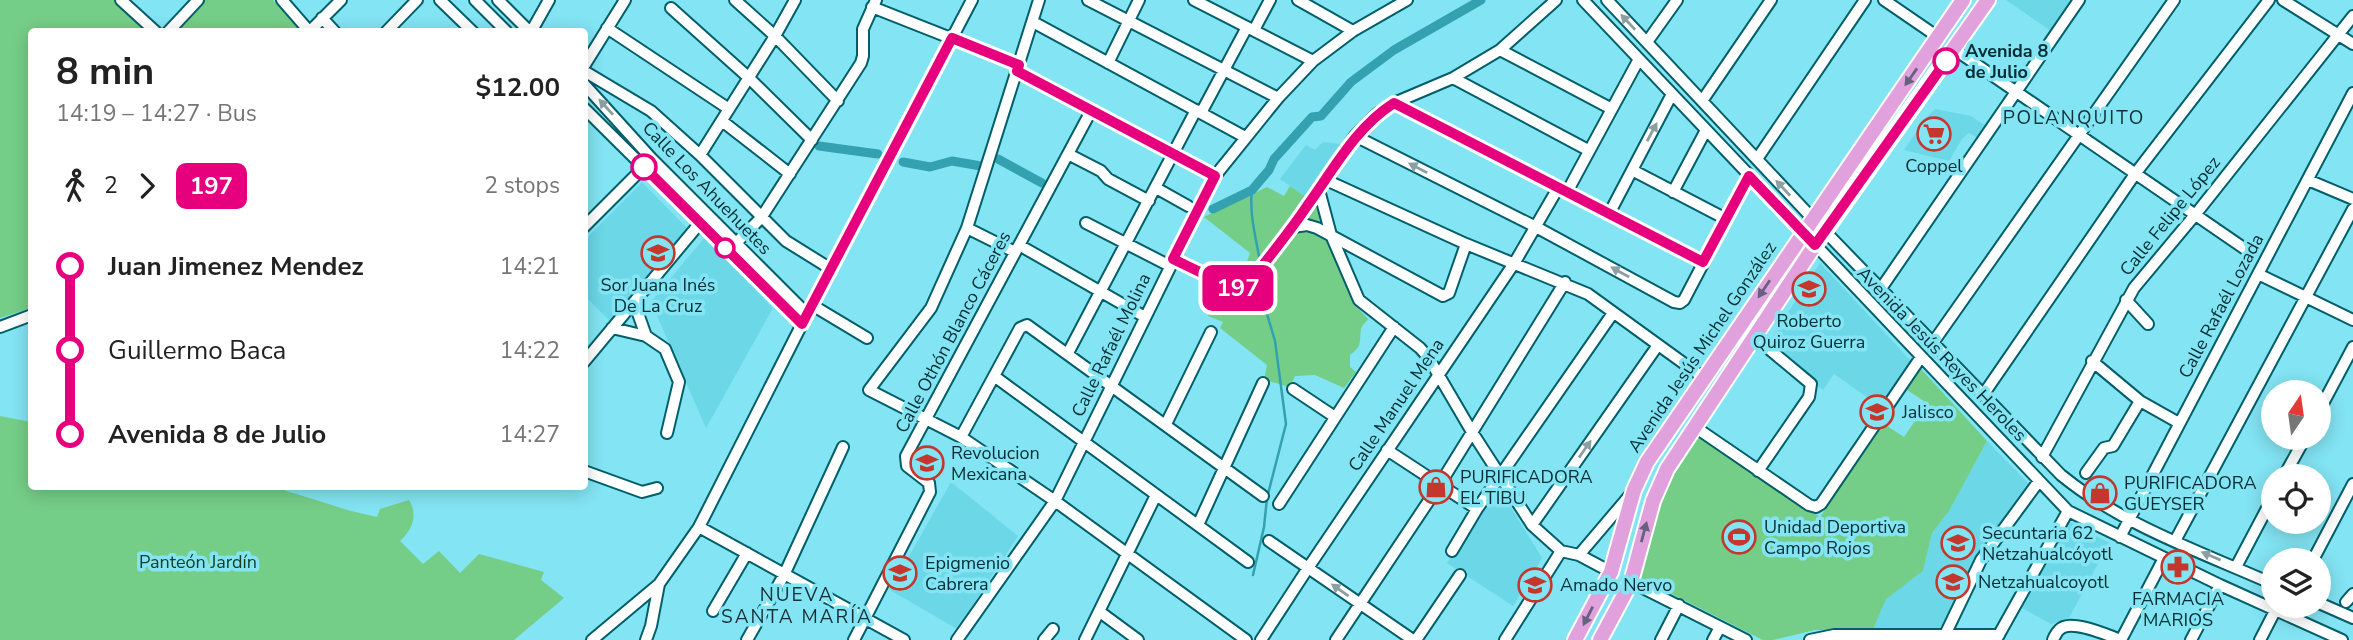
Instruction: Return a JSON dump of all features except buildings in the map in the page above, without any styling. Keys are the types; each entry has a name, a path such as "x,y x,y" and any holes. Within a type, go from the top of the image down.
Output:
{"main road":[{"path":"1813,219 1963,0"},
{"path":"1600,640 1631,582 1653,501 1667,469 1815,245 1988,0"},
{"name":"Avenida Jesús Michel González","path":"1575,640 1611,572 1634,490 1647,462 1813,219"}],"street":[{"path":"121,0 152,28"},
{"path":"282,0 306,28"},
{"path":"313,28 341,0"},
{"path":"393,28 417,0"},
{"path":"440,0 470,28"},
{"path":"475,0 503,28"},
{"path":"498,0 526,28"},
{"path":"532,28 549,0"},
{"path":"588,62 625,0"},
{"path":"735,0 775,36 838,101"},
{"path":"700,155 795,0"},
{"path":"592,640 659,584 699,527 971,0"},
{"path":"1040,0 968,228 931,308 869,390 961,437 1055,500 1246,640"},
{"path":"1088,0 1278,97"},
{"path":"1108,63 1139,0"},
{"path":"1194,0 1313,61"},
{"path":"1068,353 1198,111 1270,0"},
{"path":"1298,0 1353,31"},
{"path":"1086,223 1125,243 1233,288 1244,287 1293,227 1355,136 1377,114 1394,103 1453,78 1500,50 1556,0"},
{"name":"Avenida Jesús Reyes Heroles","path":"1583,0 2067,511 2261,603"},
{"name":"Avenida Jesús Reyes Heroles","path":"1607,0 1880,290 2042,457 2081,492 2129,519 2261,578"},
{"path":"1647,42 1677,0"},
{"path":"1702,101 1771,0"},
{"path":"1756,159 1866,0"},
{"path":"1884,0 1938,37"},
{"path":"1880,290 2079,0"},
{"path":"1933,344 2174,0"},
{"path":"1983,396 2136,174 2269,0"},
{"path":"2283,0 2353,44"},
{"path":"171,28 194,1"},
{"name":"Calle Rafaél Molina","path":"957,640 1055,500 1215,176 1278,97 1313,61 1353,31 1401,1"},
{"path":"736,243 761,218 863,60 863,29 874,3 1018,68 1091,111 1215,176"},
{"path":"671,8 748,77 812,140"},
{"name":"Calle Felipe López","path":"2042,457 2126,300 2353,16"},
{"path":"322,18 331,28"},
{"path":"1032,22 1245,137"},
{"path":"607,28 729,109"},
{"path":"1954,49 2251,253"},
{"path":"1500,50 1610,108"},
{"name":"Calle Manuel Mena","path":"1261,640 1562,190 1588,150 1639,59"},
{"path":"588,71 646,107 700,155 786,241 831,269"},
{"path":"1453,78 1588,150"},
{"name":"Calle Los Ahuehuetes","path":"588,88 699,223 807,314"},
{"name":"Calle Rafaél Lozada","path":"2120,537 2353,93"},
{"path":"1609,214 1672,94"},
{"path":"1394,103 1703,262"},
{"name":"Calle Los Ahuehuetes","path":"588,111 736,243 807,314"},
{"name":"Calle Othón Blanco Cáceres","path":"854,640 930,492 929,483 907,466 905,459 1091,111"},
{"path":"722,121 790,174"},
{"path":"1674,192 1706,130"},
{"path":"1355,136 1680,303 1749,176"},
{"path":"1068,154 1149,201"},
{"path":"588,223 648,163"},
{"path":"1632,170 1726,219"},
{"path":"1326,180 1466,244 1588,293 1703,378"},
{"path":"2308,180 2353,199"},
{"path":"1156,188 1188,206"},
{"path":"1319,190 1331,235 1359,300 1420,348 1532,525 1561,551 1579,555 1611,572"},
{"path":"2175,541 2353,209"},
{"path":"588,357 699,223"},
{"path":"1293,227 1311,226 1331,235 1443,296 1449,293 1466,244"},
{"path":"968,228 1017,249 1145,317"},
{"path":"2258,274 2353,320"},
{"path":"1336,640 1440,484 1565,282"},
{"path":"2126,300 2148,324"},
{"path":"634,302 646,336"},
{"path":"1451,551 1477,509 1613,313"},
{"path":"807,314 867,338"},
{"path":"0,327 28,317"},
{"path":"961,437 1024,325 1068,353 1263,496"},
{"path":"1279,503 1394,327"},
{"path":"612,328 646,336 666,349 679,377 667,433"},
{"path":"1166,424 1211,332"},
{"path":"1532,525 1658,345"},
{"path":"2331,388 2353,347"},
{"path":"1758,471 1811,391 1811,384 1769,349"},
{"path":"1695,427 1809,505 1816,507 1821,504 1921,357"},
{"path":"2092,361 2140,401 2179,423"},
{"path":"994,376 1248,562"},
{"path":"1198,525 1262,383"},
{"path":"1293,389 1335,417"},
{"path":"2086,473 2104,448 2113,446 2119,440 2140,401"},
{"path":"747,640 785,575 843,447"},
{"path":"1387,450 1477,509"},
{"path":"588,472 642,492 657,488"},
{"path":"1944,637 1981,560 2039,481"},
{"path":"2319,548 2353,484"},
{"path":"1579,555 1634,490"},
{"path":"1085,640 1156,495"},
{"path":"1810,640 1833,637 1998,637 2067,511"},
{"path":"2236,567 2261,520"},
{"path":"699,527 904,640"},
{"path":"1269,541 1414,640 1460,575"},
{"path":"1505,640 1561,551"},
{"path":"713,611 747,553"},
{"path":"2053,640 2059,630 2069,625 2121,640 2164,558"},
{"path":"1631,582 1746,640"},
{"path":"646,640 659,584"},
{"path":"2191,640 2220,585"},
{"path":"1661,640 1679,605"},
{"path":"2331,608 2353,618"},
{"path":"1100,612 1138,640"},
{"path":"2260,640 2271,618"},
{"name":"Avenida Jesús Reyes Heroles","path":"2295,618 2342,640"},
{"path":"1498,640 1513,625"},
{"path":"1713,640 1720,627"},
{"path":"1044,640 1053,629"}],"shaded area":[{"path":"2006,0 2073,0 2051,31"},
{"name":"Coppel","path":"1935,109 1971,116 1987,127 1979,139 1969,133 1962,139 1949,161 1904,150"},
{"path":"1323,142 1341,144 1308,199 1280,179 1306,145 1315,150"},
{"path":"642,182 687,228 610,321 588,299 588,237"},
{"path":"704,238 773,308 706,428 651,302"},
{"path":"1820,263 1911,361 1881,407 1834,374 1823,390 1767,345"},
{"name":"Secuntaria 62 Netzahualcóyotl","path":"1987,441 2029,484 1978,553 1941,628 1873,629 1885,599 1923,571 1932,533 1949,511"},
{"path":"951,482 1018,536 957,629 890,590"},
{"path":"1499,488 1542,558 1513,606 1447,563"},
{"path":"2068,521 2109,543 2069,618 2051,624 2022,608"}],"green space":[{"path":"0,0 117,0 147,28 28,28 28,309 0,318"},
{"path":"203,0 273,0 301,28 175,28"},
{"path":"1290,186 1318,206 1351,291 1353,303 1368,319 1361,329 1359,346 1350,355 1350,367 1356,372 1344,388 1315,375 1295,376 1290,387 1264,380 1267,365 1220,328 1223,322 1208,316 1221,290 1241,279 1250,253 1204,217 1267,187 1284,196"},
{"path":"1921,369 1987,441 1949,511 1932,533 1923,571 1886,599 1873,629 1815,630 1763,640 1638,577 1661,504 1675,472 1699,436 1820,517 1884,424 1904,437 1927,403 1907,390"},
{"name":"Panteón Jardín","path":"0,416 28,421 28,490 284,490 377,517 380,509 409,500 413,522 400,541 423,564 439,551 460,573 479,554 544,572 541,580 564,598 514,640 0,640"}],"waterway":[{"path":"1213,209 1252,190 1269,170 1274,159 1312,117 1321,116 1351,82 1394,50 1481,0"},
{"path":"819,146 878,154"},
{"path":"998,159 1042,183"},
{"path":"903,162 930,167 952,161 981,166"},
{"path":"1252,190 1252,217 1260,262"},
{"path":"1253,575 1264,527 1267,498 1286,424 1275,341 1267,314 1261,272"}],"bus line":[{"name":"197","path":"644,167 802,324 952,38 1019,65 1017,71 1215,176 1173,259 1233,288 1248,284 1293,227 1355,136 1377,114 1394,103 1703,262 1749,176 1815,245 1946,61"}],"place":[{"name":"Avenida 8 de Julio","path":"1946,61"},
{"name":"Coppel","path":"1934,134"},
{"name":"Sor Juana Inés De La Cruz","path":"658,253"},
{"name":"Roberto Quiroz Guerra","path":"1809,289"},
{"name":"Jalisco","path":"1877,412"},
{"name":"Revolucion Mexicana","path":"927,463"},
{"name":"PURIFICADORA EL TIBU","path":"1436,487"},
{"name":"PURIFICADORA GUEYSER","path":"2100,493"},
{"name":"Unidad Deportiva Campo Rojos","path":"1739,537"},
{"name":"Secuntaria 62 Netzahualcóyotl","path":"1958,543"},
{"name":"FARMACIA MARIOS","path":"2178,567"},
{"name":"Epigmenio Cabrera","path":"900,573"},
{"name":"Netzahualcoyotl","path":"1953,582"},
{"name":"Amado Nervo","path":"1535,585"}],"district":[{"name":"POLANQUITO","path":"2074,118"},
{"name":"NUEVA SANTA MARÍA","path":"797,606"}]}
